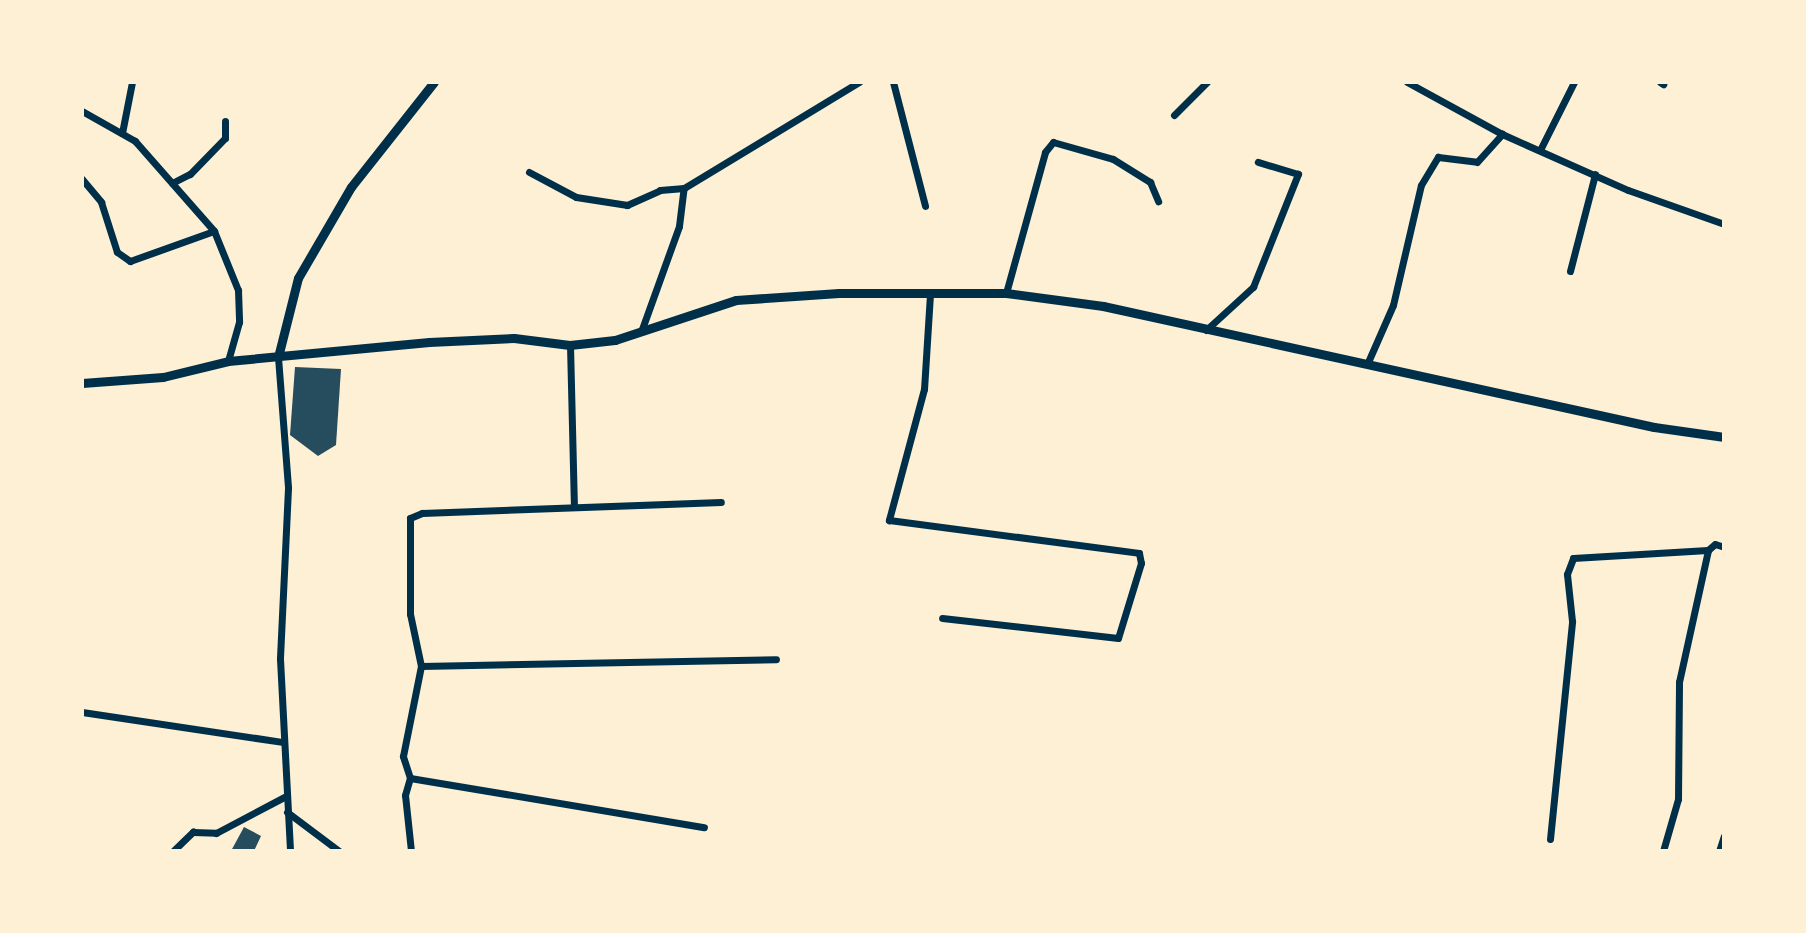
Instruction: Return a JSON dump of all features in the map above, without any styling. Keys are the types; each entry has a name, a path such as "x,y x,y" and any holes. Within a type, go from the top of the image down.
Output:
{"street":[{"path":"122,133 132,82"},
{"path":"290,851 282,742 288,520 278,357 298,278 351,187 434,82"},
{"path":"529,172 576,197 627,205 660,190 684,188 859,82"},
{"path":"893,82 925,206"},
{"path":"1174,115 1207,82"},
{"path":"1407,82 1502,134 1724,224"},
{"path":"1541,148 1574,82"},
{"path":"82,111 122,133 214,231 238,290 239,322 228,361"},
{"path":"172,183 190,174 225,138 225,121"},
{"path":"1368,362 1393,305 1421,185 1438,157 1477,162 1502,134"},
{"path":"1006,293 1045,152 1053,142 1113,159 1150,182 1158,201"},
{"path":"1206,330 1253,287 1298,174 1258,162"},
{"path":"1570,271 1595,174"},
{"path":"82,179 101,202 117,252 130,261 214,231"},
{"path":"642,329 679,226 684,188"},
{"path":"82,383 163,377 228,361 514,338 570,345 615,340 736,300 1006,293 1103,306 1654,427 1724,437"},
{"path":"930,294 924,389 889,520 1139,553 1141,563 1118,638 942,618"},
{"path":"570,345 574,507"},
{"path":"411,851 405,795 410,778 403,756 421,666 410,614 410,518 422,513 721,502"},
{"path":"1663,851 1678,799 1679,682 1708,550 1715,544 1724,547"},
{"path":"1550,839 1572,621 1567,574 1573,558 1708,550"},
{"path":"421,666 776,659"},
{"path":"82,712 282,742"},
{"path":"410,778 704,827"},
{"path":"173,851 193,832 216,833 286,796"},
{"path":"287,812 339,851"},
{"path":"1719,851 1724,836"}],"building":[{"path":"295,367 341,369 336,445 318,456 290,435"},
{"path":"244,827 261,836 254,851 231,851"}]}
